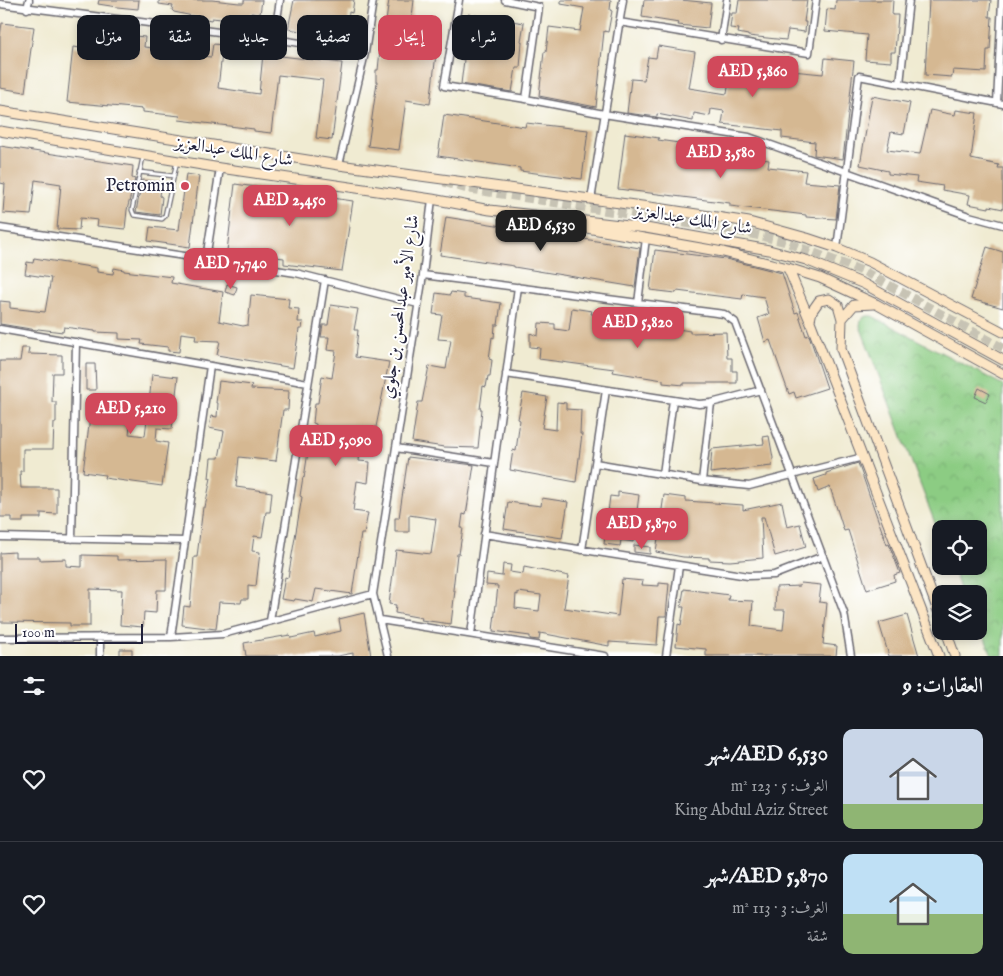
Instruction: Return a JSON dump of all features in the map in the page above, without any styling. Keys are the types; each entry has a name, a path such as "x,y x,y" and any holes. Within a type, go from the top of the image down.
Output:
{"street":[{"path":"27,9 29,0"},
{"path":"278,15 280,0"},
{"path":"368,33 373,0"},
{"path":"458,0 444,86 749,137 969,216 1003,225"},
{"path":"505,0 539,7 526,99"},
{"path":"591,200 623,0"},
{"path":"721,40 727,0"},
{"path":"619,22 809,53 816,0"},
{"path":"900,84 910,0"},
{"path":"837,248 860,76 1000,103 1002,0"},
{"path":"0,4 27,9 220,32"},
{"path":"339,165 363,60"},
{"name":"شارع الملك عبدالعزيز","path":"0,111 339,165 749,222 807,238 870,262 1003,332"},
{"name":"شارع الملك عبدالعزيز","path":"0,131 220,168 432,199 490,210 646,228 769,250 806,260 864,284 1003,360"},
{"path":"206,259 220,168"},
{"name":"شارع الأمير عبدالمحسن بن جلوي","path":"388,656 374,594 423,275 432,199"},
{"path":"490,210 723,252 820,278 876,304 1003,374"},
{"path":"0,228 296,273 418,304"},
{"path":"638,303 646,238"},
{"path":"788,268 939,656"},
{"path":"423,275 724,314 735,322 844,613 852,656"},
{"path":"270,621 325,280"},
{"path":"471,634 518,287"},
{"path":"810,321 812,311 819,301 829,298 838,305 842,319 841,349 932,595"},
{"path":"842,319 854,305 876,304"},
{"path":"0,329 308,383"},
{"path":"72,539 76,342"},
{"path":"171,637 210,366"},
{"path":"506,374 699,404 711,403 761,390"},
{"path":"582,550 606,390"},
{"path":"663,474 673,400"},
{"path":"702,481 711,403"},
{"path":"396,448 494,463"},
{"path":"595,464 702,481 749,486 863,457"},
{"path":"484,534 748,576 774,575 823,556"},
{"path":"0,537 185,542"},
{"path":"666,656 680,566"},
{"path":"0,638 171,637 223,634 374,594"},
{"path":"380,620 605,656"},
{"path":"100,637 100,656"},
{"path":"949,640 955,656"}],"lane":[{"path":"144,154 132,210 134,215 162,219 165,216 178,160"},
{"path":"139,172 174,176"}],"green space":[{"path":"866,316 872,316 1003,385 1003,656 992,656 986,640 987,585 959,585 955,575 987,575 987,520 934,520 860,326 861,319"}],"building":[{"path":"99,0 139,0 138,9 98,4"},
{"path":"159,0 212,0 244,3 244,0 262,0 260,14 220,15 220,19 212,18 211,20 210,15 188,15 174,12 172,10 173,6 159,4"},
{"path":"294,0 354,0 352,13 349,12 349,15 297,15 297,30 288,29"},
{"path":"389,0 414,0 412,15 387,15"},
{"path":"561,0 611,0 610,10 612,11 608,32 604,31 596,107 539,96 549,27 580,31 584,8 561,4"},
{"path":"644,0 682,0 711,3 708,28 678,25 679,23 642,17"},
{"path":"739,0 807,0 804,22 806,22 805,32 788,30 786,40 748,36 738,33 739,29 730,28 732,13 737,13"},
{"path":"836,0 893,0 892,15 898,15 895,52 891,52 891,62 865,60 867,35 825,31 827,9 835,10"},
{"path":"929,0 991,0 989,17 992,17 990,50 987,50 986,72 953,70 952,77 925,75"},
{"path":"515,22 524,23 520,68 516,68 512,92 461,84 464,60 515,60"},
{"path":"2,23 34,27 25,92 0,88 0,36"},
{"path":"140,37 145,37 144,47 150,48 150,60 210,60 213,44 220,45 221,60 218,88 259,94 262,60 287,60 287,57 297,58 297,60 342,63 332,140 316,138 323,80 278,75 271,133 254,131 254,129 179,120 180,116 143,112 143,109 67,102 73,47 77,48 77,60 140,60"},
{"path":"658,46 695,52 689,88 727,94 732,59 757,61 756,69 769,72 770,69 792,73 792,71 823,74 825,58 854,61 843,159 814,155 815,142 782,138 782,131 722,124 724,111 711,109 710,116 694,113 693,121 657,114 657,117 627,113 631,79 644,80 648,57 656,58"},
{"path":"379,60 435,60 430,104 406,100 399,150 368,146 377,82 376,70 378,70"},
{"path":"872,96 910,103 904,134 891,132 887,150 920,154 930,110 955,115 956,110 977,113 971,159 999,165 998,168 1003,168 1003,209 968,204 970,195 942,190 943,186 916,182 917,177 888,174 888,171 860,165"},
{"path":"444,115 525,127 526,123 588,130 582,179 520,171 520,168 438,156"},
{"path":"625,133 693,145 692,149 769,160 768,167 806,171 804,182 840,185 836,219 806,217 806,215 730,206 730,203 618,189"},
{"path":"0,146 133,166 132,178 135,179 127,210 125,229 97,226 98,220 80,218 79,230 57,229 61,184 35,180 31,215 3,213 5,184 0,183"},
{"path":"186,174 199,176 190,247 148,241 150,227 179,230"},
{"path":"142,180 162,182 160,215 136,212"},
{"path":"235,184 353,201 342,271 284,264 284,258 227,251"},
{"path":"446,217 640,248 635,287 440,255"},
{"path":"987,247 1003,252 1003,308 971,299"},
{"path":"655,250 726,259 782,273 795,313 798,312 806,336 809,335 827,388 796,398 794,392 789,394 770,340 765,342 758,318 769,314 764,297 743,294 742,299 677,291 676,293 650,290"},
{"path":"34,258 97,268 97,272 113,274 114,268 172,277 171,283 223,292 219,321 243,326 248,325 251,295 289,299 288,308 299,309 298,322 303,322 302,329 299,329 293,368 217,355 220,341 195,340 196,335 181,333 179,352 168,351 168,347 141,344 142,340 119,339 119,333 95,332 64,327 63,332 0,324 0,301 10,302 10,308 45,312 51,278 25,274 27,262 33,263"},
{"path":"227,284 237,287 235,295 225,292"},
{"path":"451,292 464,294 464,298 501,303 498,325 495,325 494,338 492,337 489,359 492,360 490,376 488,376 486,387 483,386 478,448 444,447 412,442 418,402 422,402 429,366 446,369 451,340 438,339 442,315 433,314 436,293 450,295"},
{"path":"331,305 358,309 354,330 358,330 355,357 389,362 375,432 362,430 359,461 370,462 368,483 357,481 353,511 368,513 364,534 361,534 352,594 316,589 313,602 295,599 294,601 281,599 285,577 288,578 308,452 312,453 316,424 313,423 315,403 318,403 322,376 332,378 336,351 327,350 329,337 321,337 323,325 328,325"},
{"path":"572,308 592,311 591,314 614,315 665,323 665,327 690,331 690,333 726,332 727,358 732,358 732,371 737,371 737,383 684,383 684,385 663,383 663,380 613,372 614,369 539,359 540,348 530,347 530,333 538,336 539,323 555,324 555,329 569,331"},
{"path":"22,348 29,348 28,354 62,355 62,373 53,373 52,402 56,402 56,423 54,423 53,449 23,449 23,471 20,471 21,488 57,488 57,514 41,513 41,518 23,518 23,522 12,522 12,517 0,517 0,361 20,361"},
{"path":"86,364 95,364 96,390 86,390"},
{"path":"152,374 178,377 172,429 157,428 156,441 168,443 162,486 104,478 105,475 83,472 93,394 149,403","holes":["131,417 147,419 145,436 129,434"]},
{"path":"219,381 252,385 251,389 289,391 288,410 283,410 276,461 239,457 236,487 272,492 270,512 266,512 262,537 254,536 252,551 260,552 256,586 248,585 248,599 242,599 241,603 219,602 216,629 182,625 184,606 190,607 194,557 197,557 203,507 205,507 211,478 209,478 211,458 219,458 224,431 209,428 211,416 217,417 218,403 216,403"},
{"path":"979,388 990,394 986,402 975,397"},
{"path":"523,393 547,397 542,428 556,430 557,402 566,403 566,409 581,410 580,434 582,434 576,482 510,470 513,450 516,451 520,420 518,419"},
{"path":"769,436 773,458 772,466 710,473 712,449 764,444 763,437"},
{"path":"408,457 474,465 466,515 463,514 459,554 457,554 451,624 421,620 422,618 395,613 396,605 389,604 396,550 431,554 436,519 409,515 409,532 395,532 395,518 399,518"},
{"path":"858,463 887,545 889,544 900,573 894,575 895,581 867,590 848,530 844,531 830,487 818,492 814,479 826,475 826,473"},
{"path":"618,492 639,495 633,542 621,540 620,546 604,544 610,496 618,497"},
{"path":"664,495 686,498 686,501 743,505 743,510 782,502 787,527 800,524 806,547 775,556 764,517 761,517 763,558 730,561 709,560 709,558 683,557 656,552"},
{"path":"542,498 568,502 562,538 504,529 508,502 541,506"},
{"path":"634,545 650,547 650,554 634,552"},
{"path":"15,552 15,557 40,557 40,560 66,559 66,566 82,567 82,555 117,556 117,560 167,559 166,590 157,590 156,613 144,612 143,627 120,625 122,590 90,589 90,626 70,626 70,623 0,622 0,553"},
{"path":"503,564 511,565 510,572 523,574 524,567 569,576 564,608 618,616 622,579 643,581 642,585 659,586 659,583 669,584 666,616 659,616 657,645 609,642 609,646 540,633 539,640 530,639 530,636 493,631 498,586 486,585 487,574 502,576","holes":["518,592 541,595 539,611 515,608 516,594 518,595"]},
{"path":"801,583 821,585 819,602 827,603 823,644 837,646 836,656 706,656 706,649 676,646 678,624 681,625 684,607 681,607 684,589 729,595 728,600 753,601 751,626 783,630 785,610 775,610 776,587 800,586"},
{"path":"364,613 371,656 353,656 353,653 338,656 246,656 244,643 290,635 291,638 314,633 315,637 341,631 339,619"},
{"path":"907,615 919,656 889,656 879,623"},
{"path":"120,649 132,649 132,656 120,656"}],"tunnel":[{"path":"444,182 464,188 747,233 783,241 865,272 1003,348"}],"place":[{"name":"Petromin","path":"185,186"}]}
